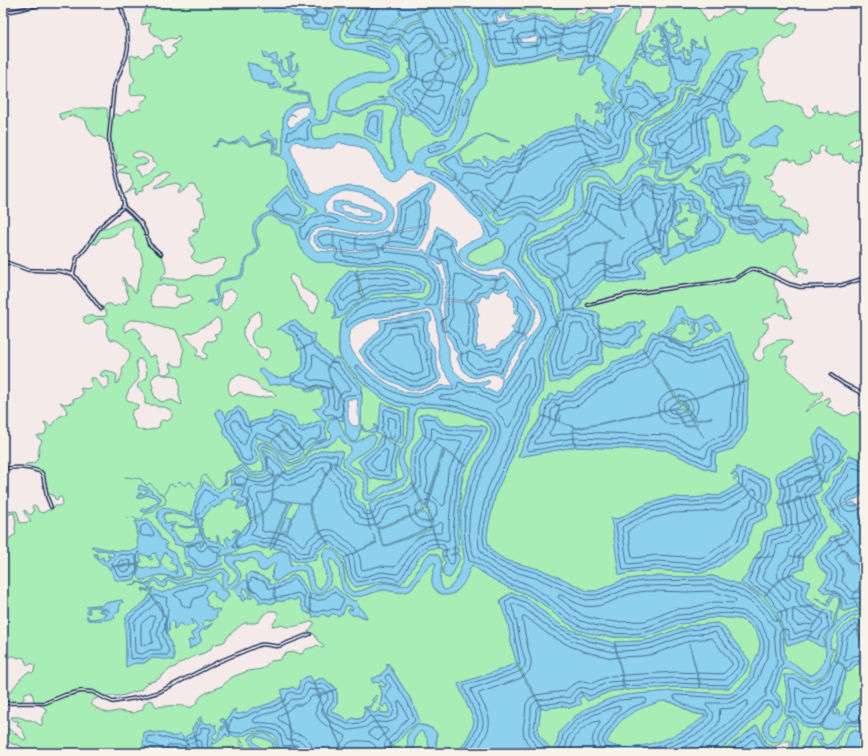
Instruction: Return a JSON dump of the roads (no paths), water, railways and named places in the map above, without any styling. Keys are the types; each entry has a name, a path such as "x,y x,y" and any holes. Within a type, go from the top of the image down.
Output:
{"street":[{"path":"3,13 49,3"},
{"path":"73,274 77,258 86,248 100,227 123,206 123,199 110,148 109,137 114,87 128,49 127,27 120,3"},
{"path":"834,3 846,5 865,4"},
{"path":"123,206 141,223 149,244 161,254"},
{"path":"3,261 28,270 59,271 73,274 101,309"},
{"path":"588,305 626,295 731,280 748,270 753,269 796,287 833,286 846,284 865,278"},
{"path":"832,375 844,384 865,395"},
{"path":"3,469 23,467 41,472 43,475 47,498 51,507"},
{"path":"3,704 45,703 65,695 81,691 93,692 113,702 142,698 159,692 218,662 262,644 279,646 310,634"}],"water":[{"path":"261,3 315,3 316,15 314,17 293,16 287,12 264,12"},
{"path":"328,3 356,3 342,28 341,40 350,44 362,43 368,40 381,46 396,57 400,69 399,74 390,80 380,84 358,86 348,90 340,97 338,101 338,110 342,112 353,111 387,100 377,98 391,96 401,108 400,137 402,150 405,153 407,162 410,164 416,152 420,149 449,138 456,125 461,100 465,93 478,79 478,63 455,10 455,3 465,3 464,12 471,19 485,45 487,52 489,65 486,80 476,97 465,133 459,142 448,151 429,157 422,162 424,167 435,168 454,179 471,193 494,222 500,226 522,214 528,215 539,223 565,214 573,207 577,184 585,175 589,173 600,172 615,185 622,181 632,166 643,157 642,152 635,141 636,134 642,124 650,119 664,115 673,109 676,105 681,89 687,88 694,90 700,85 695,92 687,90 684,91 677,108 668,115 646,125 642,129 638,138 639,143 648,155 639,165 656,162 660,163 661,169 658,175 660,178 673,178 685,168 690,166 695,172 699,168 697,173 694,174 689,167 682,175 675,179 658,180 655,175 657,167 648,166 641,168 636,172 629,183 619,190 611,187 603,180 593,178 587,180 583,185 583,202 575,215 558,223 547,232 533,237 527,243 521,257 522,262 535,277 548,288 556,306 557,318 542,358 544,374 542,392 532,409 530,422 518,443 496,492 488,527 488,544 493,552 505,560 542,570 587,591 596,591 623,580 655,576 713,576 738,584 760,597 771,608 782,630 785,658 811,676 820,669 824,662 826,655 826,637 835,625 834,617 839,603 839,599 836,596 833,597 829,606 828,606 815,598 827,605 831,595 835,594 840,597 840,605 836,617 837,622 857,611 865,611 865,615 853,616 837,630 831,642 830,648 834,649 831,653 830,664 825,674 821,677 810,681 790,669 783,669 775,692 782,700 783,706 777,718 769,724 769,733 771,737 774,737 783,721 788,718 792,718 798,729 796,749 799,750 812,732 821,734 823,740 820,739 821,742 828,745 835,740 844,725 848,723 859,723 865,725 865,728 850,725 842,732 835,747 822,748 813,737 808,748 804,752 793,753 794,732 790,722 787,722 784,738 780,741 773,742 768,740 766,737 764,725 772,708 768,705 742,731 714,753 550,753 557,743 559,733 573,718 586,709 609,699 626,695 672,691 732,693 749,677 752,666 759,652 760,642 756,631 749,624 740,619 717,617 680,624 649,636 615,637 596,635 578,630 540,602 524,593 509,588 472,565 463,585 452,594 444,595 434,588 432,576 436,565 435,562 426,570 410,590 400,592 383,590 362,596 352,596 346,593 341,583 337,564 332,559 329,561 331,578 329,584 326,589 317,595 309,586 305,571 293,571 275,581 272,577 275,563 266,570 262,571 259,569 256,560 251,558 244,561 235,561 234,564 241,574 241,579 231,588 227,589 222,586 224,575 222,572 212,577 194,578 178,584 170,581 166,582 166,586 164,588 159,586 155,581 152,583 149,592 144,589 143,590 143,588 148,590 148,587 139,582 148,584 155,578 162,583 168,578 179,580 192,575 191,567 185,566 183,563 191,565 195,573 200,574 207,574 223,569 229,575 227,584 229,585 238,576 228,564 226,559 227,556 246,555 259,552 267,560 277,552 282,551 290,556 290,566 304,564 309,567 315,584 318,589 320,589 326,575 323,552 329,549 334,551 341,560 346,582 349,589 353,592 361,591 383,583 401,586 408,584 413,579 425,558 430,554 439,556 441,560 440,581 444,590 453,585 455,582 464,560 460,524 462,502 472,472 490,437 491,429 490,426 483,420 461,412 430,407 416,409 414,416 413,436 404,453 403,459 409,476 408,479 402,486 373,499 365,500 363,497 365,485 363,479 344,466 343,461 350,452 351,448 343,442 340,436 330,444 312,450 301,462 289,466 281,461 273,450 266,446 262,446 261,448 267,464 266,474 254,476 248,473 244,468 234,472 227,472 225,474 227,481 222,486 225,481 224,475 225,472 242,465 246,466 251,472 254,473 264,471 263,463 258,450 258,444 263,442 275,448 288,462 293,463 299,461 313,445 331,438 332,434 328,430 329,423 333,419 338,418 334,417 328,419 326,422 313,409 319,408 324,403 324,398 321,393 324,391 317,389 310,392 306,391 305,389 313,389 317,387 330,389 334,387 337,391 342,403 343,421 338,419 345,435 350,441 353,443 370,435 374,435 376,437 375,442 369,449 348,463 366,474 369,483 368,494 370,495 381,487 404,477 398,459 407,436 409,408 396,406 387,401 358,378 342,359 339,348 339,334 342,322 346,315 366,301 385,297 421,300 427,296 430,290 426,277 409,268 399,266 345,265 332,262 313,261 307,256 298,242 295,229 269,215 258,223 256,235 259,247 257,252 247,260 243,275 237,279 228,279 223,281 218,285 217,293 220,299 216,307 212,302 206,303 217,299 215,290 218,282 241,275 244,262 254,252 257,246 253,233 255,222 267,213 271,213 282,219 300,224 308,216 318,212 314,207 299,196 293,187 284,159 273,154 273,144 268,141 274,142 274,140 260,136 269,130 271,135 275,138 279,138 278,150 276,149 275,142 274,151 275,153 281,155 283,151 284,113 292,105 307,102 308,100 306,94 292,94 284,90 285,88 294,85 294,81 296,84 295,86 288,88 287,90 292,92 308,93 310,104 314,111 314,117 319,121 326,118 328,115 333,90 346,80 353,76 362,74 381,75 391,72 386,64 371,55 360,51 339,47 333,42 330,31 340,10","holes":["388,104 396,108 397,114 394,127 391,132 391,153 396,167 393,171 389,168 376,147 368,140 348,133 343,133 320,140 314,140 313,138 311,132 312,126 328,123 333,112 344,116 353,116 375,106","302,106 307,106 309,108 306,116 293,127 289,127 287,122 288,117 292,114 296,116 293,114 290,113 291,111","297,141 309,147 320,149 332,148 339,142 342,144 345,143 347,145 361,147 361,149 367,150 386,175 397,181 402,178 407,170 411,169 444,187 479,222 484,229 484,237 464,245 459,251 461,260 467,266 474,269 504,269 511,272 523,289 538,304 541,315 538,325 525,344 521,355 504,379 502,377 502,382 497,392 495,393 483,387 490,382 488,380 485,382 466,382 451,366 449,361 449,348 445,339 442,316 439,308 444,282 438,268 423,249 421,252 389,248 349,253 317,251 311,246 309,240 310,234 318,229 329,227 364,233 374,233 380,231 390,222 392,218 392,209 388,201 382,196 364,188 355,186 334,188 319,195 311,191 295,161 291,150 291,146","349,191 360,193 380,202 385,210 384,216 380,222 374,225 365,225 326,213 324,206 325,203 338,193","496,238 502,241 505,246 505,252 501,257 485,265 478,265 468,260 467,256 469,252 476,247 493,241","429,309 433,311 436,319 440,361 443,369 454,386 439,386 417,393 406,392 381,379 367,369 356,357 350,345 349,334 356,325 373,318 419,312","661,701 672,702 693,713 706,715 695,724 656,743 645,746 624,748 614,746 607,742 615,728 629,714"]},
{"path":"359,3 379,3 363,38 348,37 346,34"},
{"path":"380,3 398,3 400,15 378,39 363,38"},
{"path":"399,3 442,3 401,16"},
{"path":"448,3 467,47 446,59 419,13"},
{"path":"469,3 528,3 525,11 515,7 509,14 510,17 519,18 508,20 502,6 501,8 503,14 500,19 495,11 498,22 479,25 468,10"},
{"path":"622,3 626,4 597,56 585,55 559,57 564,27 570,22 573,23 575,21 586,25 592,19 585,53 594,18 601,14 613,14"},
{"path":"335,9 327,29 302,28 302,23 309,23 306,20 301,21 300,18 314,18 317,15 316,10"},
{"path":"417,13 421,19 407,24 395,45 396,46 392,50 389,47 377,42 401,17"},
{"path":"534,16 535,37 512,39 521,39 521,42 507,43 536,42 537,54 537,39 561,37 559,51 533,59 495,65 487,41 506,39 487,40 482,25 514,21"},
{"path":"534,16 542,19 548,17 557,25 563,26 562,36 538,38 536,36"},
{"path":"673,20 677,28 681,28 679,32 682,37 682,41 673,49 676,53 682,51 683,47 685,50 683,52 685,61 687,58 689,59 688,61 690,60 691,55 687,54 688,52 686,50 690,53 692,49 691,46 693,45 691,44 692,40 697,43 693,42 695,47 701,46 704,48 706,45 703,36 711,52 695,84 680,85 675,90 673,102 661,108 655,96 666,93 672,88 671,85 673,79 670,73 671,69 669,64 658,65 648,61 642,38 649,30 650,36 648,37 648,41 645,43 648,48 646,51 650,51 651,53 654,51 655,52 651,58 655,60 657,58 661,58 665,62 667,60 663,56 667,54 666,51 660,47 655,49 650,46 651,43 666,48 661,41 661,39 664,41 663,38 665,37 662,36 661,28 660,27 656,31 654,28 660,24 666,38 669,59 671,62 668,40 663,26 669,23 665,29 667,29 668,33 677,36 671,37 669,41 672,45 677,43 677,39 679,37 676,33 678,31 675,30 675,27 672,24"},
{"path":"422,21 431,36 422,42 410,55 410,62 408,62 407,55 398,44 408,26"},
{"path":"431,37 445,60 440,65 433,80 423,80 409,74 408,70 411,69 411,55"},
{"path":"642,40 646,58 638,53 642,52 643,48 638,49 634,57 638,57 632,64 629,79 626,74 627,83 624,84 624,86 634,86 635,80 645,85 654,95 660,109 640,121 624,106 617,96 615,89 617,81"},
{"path":"467,49 474,67 467,80 462,79 458,85 459,89 463,90 456,103 454,118 450,126 443,133 434,134 423,122 410,114 422,100 435,80 455,84 436,80 435,78 441,65"},
{"path":"756,49 757,54 738,65 739,72 747,74 740,82 738,90 728,104 709,97 701,92 729,50"},
{"path":"262,52 269,57 276,54 278,58 275,61 278,63 282,60 280,64 283,70 286,70 289,73 288,60 285,59 291,57 290,53 292,53 296,55 290,59 292,65 291,69 294,71 296,70 297,63 299,70 293,77 289,74 282,76 279,72 278,65 270,63 273,61 271,59 264,58"},
{"path":"585,56 598,57 620,73 615,79 612,88 617,99 638,123 630,132 624,156 620,162 597,169 585,148 595,169 583,172 571,189 567,200 538,221 524,211 499,221 495,216 495,212 510,188 514,178 513,177 509,187 491,214 473,194 438,162 475,138 486,134 511,142 500,141 489,135 477,139 460,151 460,155 465,165 473,164 474,161 480,160 485,167 487,162 483,157 484,156 495,162 500,157 510,160 513,154 517,155 518,150 523,149 523,146 521,145 527,147 515,175 516,176 530,145 547,133 569,126 575,126 585,144 579,133 576,122 579,114 581,116 580,123 585,121 583,125 589,125 611,140 608,136 593,126 597,120 601,123 607,123 604,121 606,120 606,110 612,109 613,107 602,109 603,112 597,114 601,104 596,104 602,102 604,104 603,106 606,106 611,102 613,105 616,104 604,88 603,85 606,83 602,81 603,75 597,69 600,63 587,69 584,74 581,75"},
{"path":"247,63 256,65 263,71 271,72 271,75 282,87 270,89 268,85 274,86 275,83 273,85 254,81 251,77"},
{"path":"409,76 432,82 432,84 415,108 407,115 403,115 401,103 387,92 390,86"},
{"path":"688,93 701,99 696,106 702,99 697,96 700,93 706,97 721,101 728,105 730,121 739,135 739,141 734,142 732,147 722,147 716,112 713,112 707,117 703,117 694,122 695,112 693,123 676,140 672,138 669,139 676,141 668,150 666,160 651,160 648,162 652,144 666,140 649,144 642,140 646,131 650,126 669,117 677,111 683,104"},
{"path":"380,111 384,112 381,144 364,134 363,131 368,114"},
{"path":"704,117 706,119 709,156 703,155 691,164 670,173 666,173 665,171 669,151 682,134 694,123"},
{"path":"775,128 778,128 784,133 777,138 778,146 761,145 752,148 748,146 753,139"},
{"path":"243,136 252,145 268,141 251,146 242,140 229,145 220,141 216,147 212,146 216,145 218,141 221,140 228,144 236,142"},
{"path":"737,155 750,160 747,165 744,165 746,162 745,160 742,161 738,156 731,159 728,158 725,166 721,168 720,166 722,172 720,174 723,174 726,178 744,173 749,179 749,183 732,189 747,186 743,207 761,207 763,214 768,219 750,221 734,218 731,219 720,216 716,206 722,208 710,202 710,194 713,191 710,193 709,195 706,194 699,185 701,183 699,184 689,180 700,174 705,164 722,162 726,157","holes":["731,206 743,207 732,207 725,208"]},
{"path":"641,176 643,176 644,179 644,176 650,177 656,183 654,187 649,185 654,189 657,217 656,226 661,246 660,252 649,240 646,230 636,217 631,201 641,196 641,194 630,201 635,217 645,230 648,241 656,250 643,257 639,263 645,270 644,278 624,283 612,282 605,280 606,270 623,265 606,269 606,249 605,260 596,264 605,261 604,279 583,300 581,300 576,294 582,302 578,308 572,310 562,309 559,295 552,282 565,273 567,256 563,273 552,280 541,275 532,267 526,251 528,245 547,239 563,227 564,229 563,226 565,224 577,217 581,212 591,215 621,239 625,238 622,238 594,216 581,211 587,199 590,185 603,185 619,194 620,211 620,193 626,190","holes":["611,240 606,243 606,249 605,244 590,246 573,254 566,254 588,246"]},
{"path":"670,183 676,184 669,234 666,231 660,229 658,230 656,226 658,217 655,189 657,184 664,186"},
{"path":"677,183 682,184 686,190 693,190 702,199 703,205 707,211 713,213 725,228 719,244 704,246 701,249 688,250 684,242 695,236 699,232 702,227 696,234 696,231 698,230 694,229 697,228 703,221 704,214 701,218 700,224 695,227 698,224 696,221 699,219 699,215 691,212 689,214 686,213 686,211 689,211 688,202 684,205 679,203 679,215 676,215 674,220 677,224 683,220 686,222 674,227 685,237 692,237 688,239 680,239 678,233 671,227"},
{"path":"431,184 435,187 435,191 428,202 428,230 419,249 389,246 391,232 413,229 426,223 398,231 392,231 397,203"},
{"path":"288,185 297,200 307,207 299,222 282,217 266,208"},
{"path":"347,201 364,206 380,212 379,219 368,222 362,221 333,211 333,202","holes":["345,204 358,207 363,211 370,212 370,216 355,216 351,213 344,212 340,208"]},
{"path":"731,219 751,222 768,220 783,222 782,223 789,222 801,233 799,237 784,232 785,230 783,232 780,229 782,225 779,229 783,233 780,233 777,237 770,238 762,243 754,236 753,231 746,233 736,232 730,226"},
{"path":"437,226 454,238 456,244 452,244 438,250 442,264 439,265 428,252 434,239"},
{"path":"660,230 668,235 668,254 664,254 662,252 658,231"},
{"path":"333,231 333,249 319,247 313,239 313,236 320,232"},
{"path":"334,231 359,236 373,236 385,231 389,232 387,247 356,250 356,237 355,250 334,250"},
{"path":"683,242 687,250 672,259 671,258 666,263 661,255 670,254 670,248"},
{"path":"452,245 464,267 478,274 497,276 488,298 481,295 479,302 444,299 447,279 439,251"},
{"path":"389,268 408,272 420,279 425,283 422,293 397,295 394,293 387,293 372,295 365,300 356,270"},
{"path":"349,270 354,271 355,273 363,301 353,306 340,318 332,319 336,316 334,304 329,300 325,300"},
{"path":"506,273 528,297 536,310 535,316 526,336 514,333 513,329 511,328 519,317 514,312 515,302 508,293 510,289 507,288 499,292 493,290 500,274"},
{"path":"444,301 476,304 479,315 477,320 478,329 476,344 478,346 475,348 484,345 487,351 493,348 496,349 501,342 507,340 512,333 525,337 526,340 520,345 517,353 512,358 501,377 488,374 476,378 470,376 464,371 457,358 459,355 471,352 459,354 454,350 451,340 446,333"},
{"path":"674,307 681,307 688,317 699,320 710,316 715,320 721,329 717,331 713,323 710,323 709,325 707,324 706,328 711,330 712,328 713,331 705,339 693,344 692,348 690,349 658,332 669,323","holes":["684,318 685,320 688,320 691,326 696,321 693,328 696,331 691,333 691,335 695,335 697,333 696,327 698,322 700,323 701,331 696,339 691,342 682,343 671,338 671,334 676,330 675,328 664,333 673,326 676,327 677,324 686,324 681,320"]},
{"path":"582,309 597,312 599,314 598,325 603,362 585,367 569,381 563,380 550,383 546,356 560,314 562,310 571,311"},
{"path":"430,313 432,320 429,322 427,327 428,339 434,347 438,370 442,378 438,383 426,388 415,390 408,389 384,378 366,362 359,351 381,328 380,320"},
{"path":"295,320 306,332 315,334 315,342 297,350 298,347 294,336 281,329 276,330"},
{"path":"641,321 644,321 645,325 640,331 642,335 633,341 628,348 622,349 613,347 601,340 599,324 601,327 604,326 612,329 621,327 628,323 636,322 640,324"},
{"path":"652,331 690,350 711,342 729,332 749,380 681,402 651,361 680,405 678,407 577,428 560,422 561,415 559,421 557,420 560,405 553,403 559,406 556,420 541,415 543,403 544,401 548,401 550,394 556,396 559,391 568,393 573,392 591,377 606,370 612,362 635,355 641,347 650,359 643,348"},
{"path":"315,343 333,359 327,367 333,386 330,388 317,385 312,388 297,386 291,383 269,385 259,372 259,369 262,368 269,374 278,378 291,376 292,382 293,379 291,374 300,370 303,366 301,349"},
{"path":"335,358 339,359 362,386 361,423 364,429 368,431 374,429 375,424 377,426 375,433 363,431 361,424 359,437 354,442 352,442 346,434 344,409 340,394 328,372 328,367","holes":["348,399 358,399 357,415 359,418 359,425 353,426 348,419 347,401"]},
{"path":"748,382 746,431 733,449 716,454 712,449 716,455 715,471 704,468 666,450 576,447 573,430 575,428 577,429 673,409 685,427 695,425 704,437 696,425 698,423 696,424 681,403 697,421 712,418 697,420 683,402"},
{"path":"381,403 405,413 404,438 401,444 376,433 379,424"},
{"path":"238,407 245,413 251,432 249,423 271,416 275,420 272,416 273,411 276,411 288,417 294,417 300,428 322,420 326,423 325,428 327,438 312,443 304,450 280,426 282,430 271,442 258,438 254,434 257,438 254,448 259,461 254,464 246,465 241,463 224,433 223,427 215,412 220,409 226,416 226,419 228,412"},
{"path":"682,408 695,424 686,426 674,409"},
{"path":"426,413 437,416 443,423 449,426 466,424 487,428 487,431 468,466 423,434 418,416"},
{"path":"542,416 574,427 574,447 518,457 525,440"},
{"path":"820,428 830,436 837,439 847,450 836,464 843,458 843,461 835,470 833,470 827,482 820,481 813,437"},
{"path":"283,431 303,451 299,457 290,460 271,442"},
{"path":"423,434 443,449 425,507 413,481 410,467 412,450"},
{"path":"380,436 400,448 396,455 395,463 397,478 392,480 370,478 358,461 378,445"},
{"path":"264,449 272,453 287,470 275,477 268,472 268,458"},
{"path":"322,450 343,452 339,465 333,461 309,504 273,499 273,488 276,477 304,464 309,457"},
{"path":"444,450 467,467 462,476 457,532 459,545 452,548 458,548 458,552 450,555 458,554 460,558 452,576 449,578 445,577 443,573 443,568 446,563 442,557 447,556 442,556 442,551 449,549 439,549 428,512 429,511 433,523 428,507 440,465 428,506 427,511 426,508"},
{"path":"849,455 865,463 865,487 858,498 830,512 822,502 822,498 828,491 834,476 840,473"},
{"path":"814,457 818,474 780,488 776,479 778,472"},
{"path":"334,462 356,482 353,491 355,497 365,506 366,512 370,511 384,547 432,529 438,548 430,549 424,552 401,584 382,581 356,587 350,581 347,574 344,558 330,545 321,531 312,513 310,504","holes":["373,534 377,543 344,558 376,542"]},
{"path":"736,467 769,478 772,488 772,497 767,506 738,483 738,477 735,480 733,479 738,476 736,473 731,475 737,470"},
{"path":"243,471 248,476 245,484 231,484 230,476"},
{"path":"270,475 274,478 269,506 250,519 246,507 249,503 249,498 248,503 244,508 241,507 236,509 239,503 243,505 244,503 234,500 241,490 240,489 233,491 233,495 235,497 233,499 227,498 226,500 220,501 223,504 217,505 215,508 212,506 205,516 198,520 203,519 201,529 203,529 203,533 206,538 210,537 208,540 215,541 217,543 217,535 220,543 225,545 228,549 229,547 225,539 228,536 229,539 234,537 237,532 232,531 236,529 240,531 235,540 239,550 232,553 222,556 207,545 209,548 219,554 223,564 203,570 196,569 193,563 186,560 183,547 200,542 201,547 203,542 207,544 205,540 182,546 173,543 172,539 164,531 157,517 159,510 162,507 193,516 193,508 198,492 204,481 214,490 219,492 219,494 231,485 244,485 245,488 249,477 260,479","holes":["167,512 196,520 195,524 191,526 187,527 178,525 186,528 199,527 204,539 199,529 200,535 196,534 192,541 180,541 174,532 169,531 173,528 170,526 175,525 176,523 164,523 164,514"]},
{"path":"817,475 821,490 820,492 779,505 781,488"},
{"path":"412,483 424,510 377,528 369,504 386,496 405,490"},
{"path":"738,484 766,506 768,517 752,524 745,546 718,567 702,573 657,570 619,574 611,518 618,519 647,504 672,497 692,498 708,495 719,496"},
{"path":"139,485 147,487 152,491 151,493 161,498 156,507 150,511 141,511 142,509 148,509 159,501 156,497 150,495 137,498 139,493 144,494 148,492 147,490 138,490"},
{"path":"814,495 825,527 804,557 790,556 803,558 804,568 779,580 763,596 742,584 741,582 748,574 754,559 775,556 756,558 762,548 761,545 765,532 782,528 784,526 798,524 810,520 818,514 797,524 783,526 779,507"},
{"path":"272,500 288,503 269,546 267,549 251,545 240,549 236,544 237,537 246,525 263,513 272,503"},
{"path":"290,502 292,503 280,530 286,517 292,518 286,531 280,531 270,550 270,547"},
{"path":"854,502 860,509 860,515 865,517 865,545 858,545 851,534 847,530 844,531 830,516 830,514 842,507"},
{"path":"299,503 309,505 313,520 328,545 319,550 316,560 294,561 286,550 273,548 280,533 287,533"},
{"path":"424,512 431,527 384,546 378,529"},
{"path":"147,518 157,530 161,539 167,544 165,545 167,549 174,553 184,574 178,577 159,575 141,580 137,576 139,564 138,554 141,552 139,553 138,551 136,560 138,564 111,567 137,566 135,579 120,581 114,579 111,569 109,569 106,564 100,563 94,554 97,554 99,559 103,557 103,560 105,561 110,559 107,556 108,555 112,557 114,555 113,552 98,550 91,547 93,546 116,551 138,549 137,539 139,538 137,535 135,521 139,522","holes":["153,553 156,553 160,568 153,568 152,570 148,566 146,568 140,567 139,562 142,562 140,555 149,556 149,559 151,560 153,559 150,556","164,553 172,558 170,562 176,565 177,573 175,574 175,570 172,572 164,568 162,565 160,561"]},
{"path":"845,531 855,541 857,546 861,546 861,549 865,553 865,569 859,571 857,565 850,562 846,552 835,537"},
{"path":"833,536 845,553 849,562 853,564 858,573 865,570 865,608 858,609 853,596 857,607 844,611 841,610 842,603 840,596 835,593 826,593 819,588 827,579 828,574 820,568 816,558 822,548 832,541 829,541"},
{"path":"250,572 269,580 271,585 283,582 292,575 299,577 309,592 311,615 305,612 297,597 296,600 287,599 284,601 277,601 275,590 279,588 279,586 275,589 274,586 274,596 276,602 271,604 265,602 259,604 258,603 260,600 256,597 246,576"},
{"path":"793,574 810,582 805,598 816,605 776,612 764,597 780,580"},
{"path":"215,578 222,590 228,592 229,596 222,604 222,602 214,596 215,593 211,590 205,597 207,603 206,605 211,607 212,610 220,609 216,615 217,617 212,621 206,620 202,624 204,627 213,624 209,628 201,630 199,634 201,642 189,649 190,646 188,641 195,639 191,633 198,627 192,619 192,625 185,627 179,623 177,628 174,630 174,622 172,621 169,623 169,631 167,632 167,619 151,594 153,587 162,593 193,582"},
{"path":"244,580 247,581 252,598 248,598 249,593 246,588 243,588 242,593 246,597 244,601 241,600 241,595 239,597 234,590"},
{"path":"334,586 347,597 356,601 358,607 364,612 367,618 359,615 352,615 348,611 349,609 353,609 351,606 346,605 343,613 338,616 333,613 329,617 323,614 319,617 315,616 313,618 310,594 320,596"},
{"path":"511,593 517,594 529,600 555,621 569,629 583,635 614,643 621,672 623,690 611,691 587,701 580,691 583,696 579,698 582,704 569,708 563,706 541,709 541,705 516,661 508,623 500,602"},
{"path":"150,594 166,619 165,627 173,650 174,660 152,658 144,663 135,663 126,667 126,618 128,614 147,600"},
{"path":"122,600 123,602 120,604 119,612 114,615 115,618 88,620 87,615 90,619 100,618 107,615 99,610 106,610 110,612 105,608 90,607 89,613 87,613 87,606 101,606 105,603"},
{"path":"818,606 825,610 811,629 826,610 832,611 831,620 833,622 833,626 823,639 824,647 819,646 807,639 813,632 811,630 806,640 787,645 784,631 777,613 796,608 801,609"},
{"path":"859,619 861,623 857,628 857,631 859,637 865,645 865,662 855,665 851,671 847,672 843,664 834,659 838,634 847,625"},
{"path":"717,623 722,625 750,662 745,673 730,688 701,688 689,643 700,688 677,687 625,690 615,642 641,641 681,628 684,629 687,626"},
{"path":"833,660 842,665 846,673 842,695 819,728 808,728 795,717 785,715 788,697 784,675 794,675 813,684 826,676"},
{"path":"387,663 411,700 420,721 409,729 393,746 366,707 369,707 373,702 372,699 376,695 376,700 370,710 373,713 376,713 380,708 381,713 389,713 388,704 383,707 381,706 382,693 379,685 384,687 386,684 382,681 379,683 373,683 371,678 381,676 387,669"},
{"path":"515,663 540,706 538,732 549,747 548,750 545,753 458,753 470,733 474,720 458,684 503,669"},
{"path":"309,676 311,677 323,710 344,753 299,753 293,744 282,689 289,689 293,687 298,690 300,683 299,681"},
{"path":"323,678 337,689 319,694 314,681"},
{"path":"865,689 865,723 855,721 845,722 845,720 838,727 828,729 821,728 841,696 834,711 834,715 836,715 837,710 840,712 838,715 839,716 846,710 846,715 847,706 855,702"},
{"path":"335,690 337,692 337,704 331,709 331,711 342,716 348,721 353,718 362,718 365,710 364,706 392,747 382,753 370,753 366,750 356,749 353,752 345,753 324,710 319,696"},
{"path":"282,697 292,744 295,749 279,753 275,735 266,732 256,731 238,737 233,736 226,721 233,710 235,709 236,714 245,713 253,708 274,702"},
{"path":"202,717 201,721 205,723 211,723 213,726 216,724 215,728 217,732 212,737 214,740 218,738 221,727 223,726 222,731 225,728 224,723 220,721 221,719 224,719 231,737 227,736 226,733 224,737 215,744 212,742 211,744 214,750 217,749 227,751 230,748 232,751 229,751 229,753 213,753 202,750 199,747 196,743 196,737 200,725 198,719"},
{"path":"196,721 198,725 194,731 195,744 203,753 160,753 152,748 143,746 144,732 161,732 172,737 180,734 189,748 185,737 193,732 192,727"},
{"path":"418,725 432,728 435,731 438,753 430,753 427,738 422,731 417,735 414,743 415,753 407,753 407,736 411,730"},
{"path":"757,725 766,743 774,747 778,753 720,753"},
{"path":"854,730 865,734 865,753 842,753 849,732"},
{"path":"264,733 273,738 276,746 275,753 271,753 273,746 272,742 263,738 256,736 253,739 254,742 260,747 260,753 257,753 251,744 249,739 252,736 255,734"}],"waterway":[{"path":"125,477 141,479 147,485 150,483 159,493 164,495 169,485 171,484 175,486 180,481 183,485 191,482 195,489 200,487 201,478 205,475 218,489 222,486"},
{"path":"127,518 133,517 140,520 145,514 154,512 159,506 165,504 166,499 164,495"}]}
